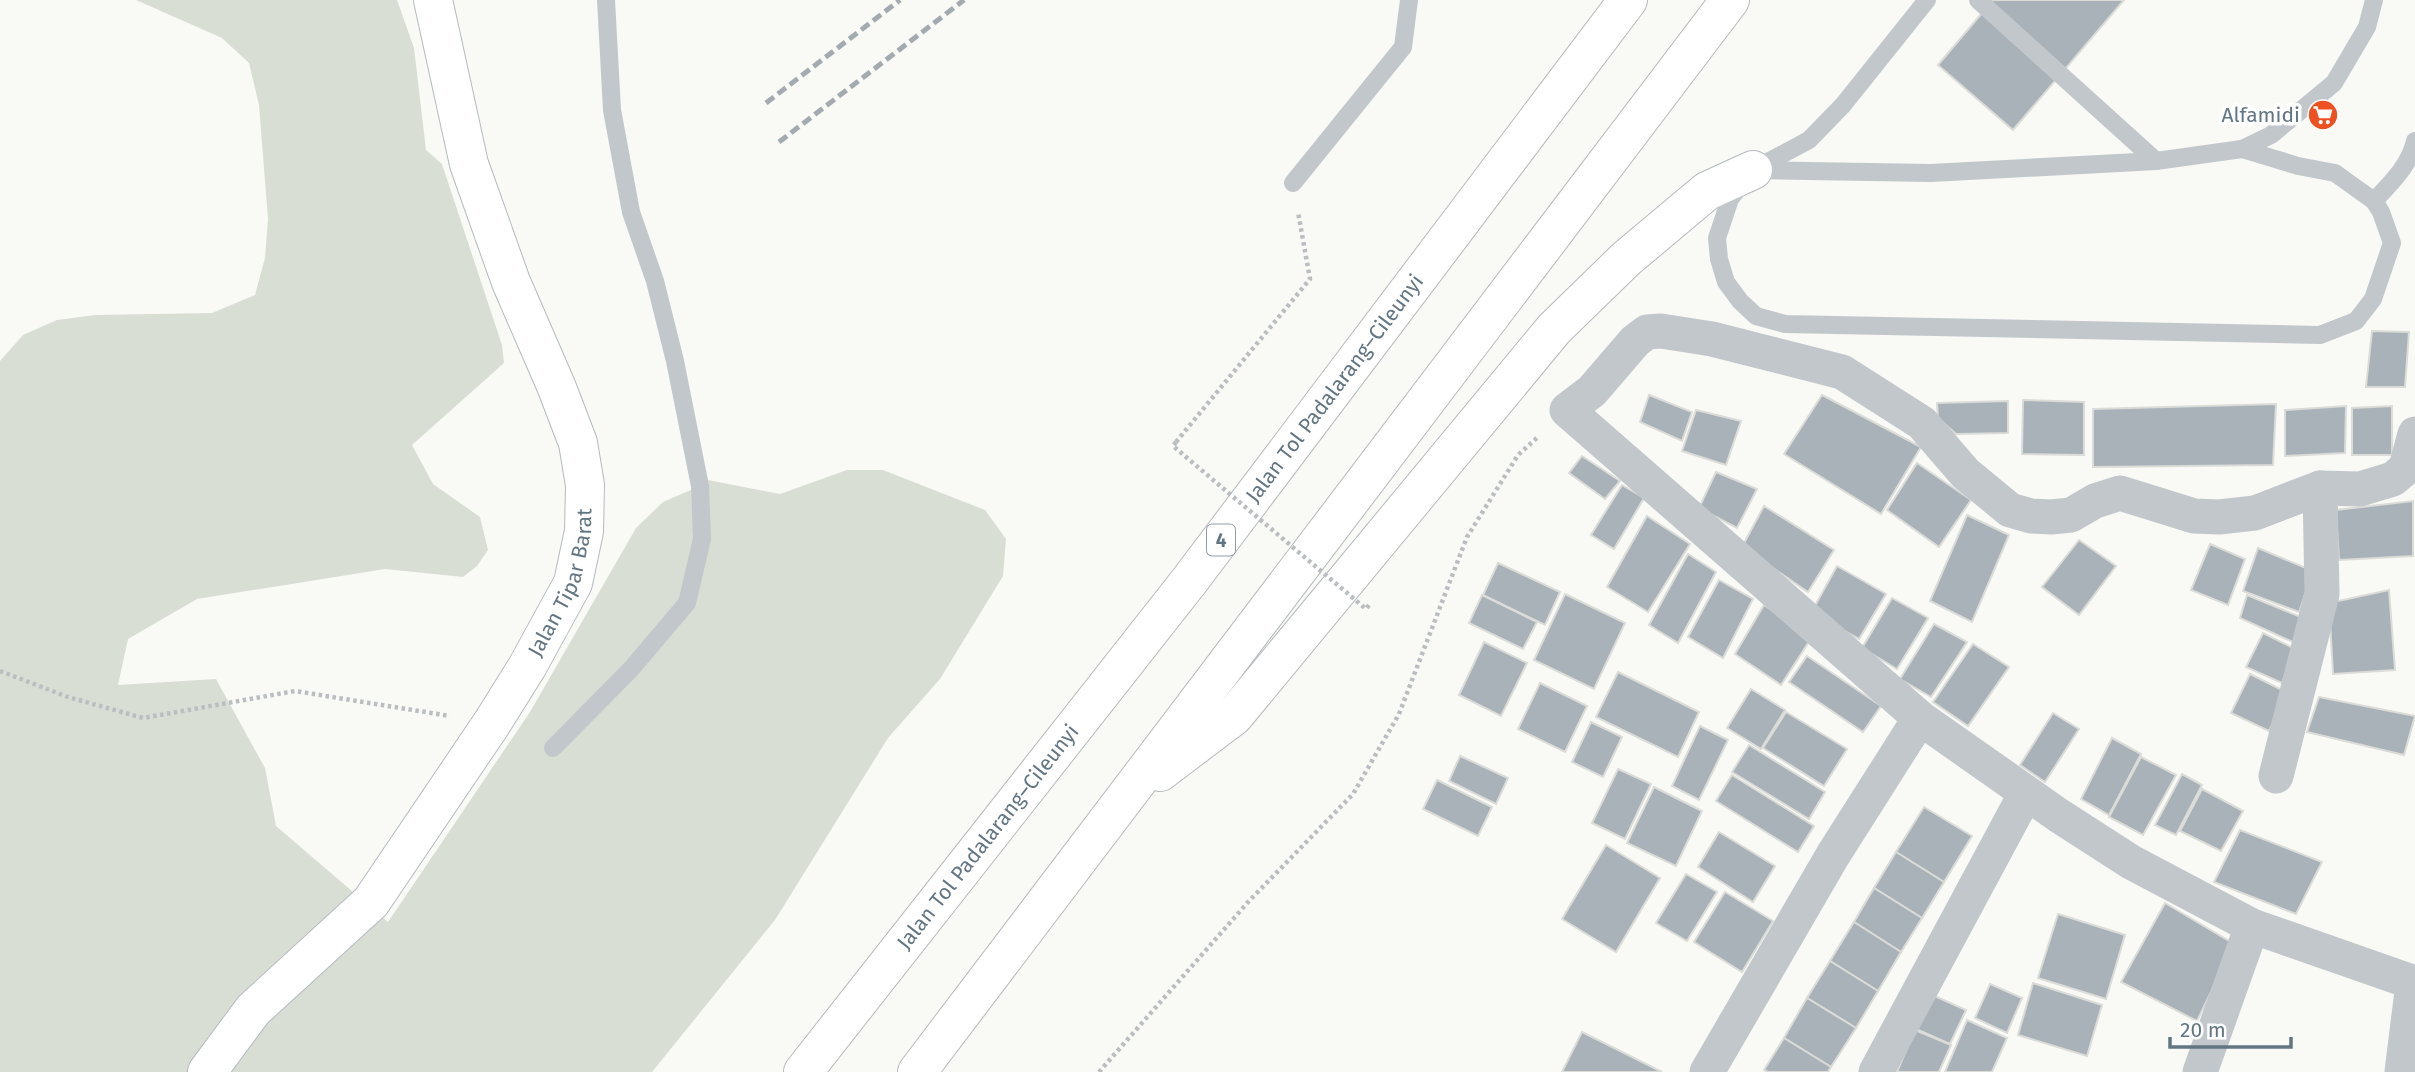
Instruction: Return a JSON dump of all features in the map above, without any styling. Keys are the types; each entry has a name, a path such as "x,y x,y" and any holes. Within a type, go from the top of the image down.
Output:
{"main road":[{"name":"Jalan Tipar Barat","path":"207,1072 253,1010 371,902 527,667 573,583 584,531 585,485 578,443 557,387 511,282 468,164 433,0"},
{"name":"Jalan Tol Padalarang–Cileunyi","path":"803,1072 1190,580 1629,0"},
{"path":"917,1072 1730,0"},
{"path":"1121,802 1234,716 1554,329 1627,258 1707,191 1753,170"}],"street":[{"path":"2402,1072 2414,983 2252,926 2132,862 2026,793 1920,718 1567,410 1601,382 1634,341 1647,331 1712,339 1842,372 1922,424 1965,473 2010,510 2031,516 2071,515 2095,501 2120,493 2194,516 2219,517 2255,513 2320,488 2360,489 2393,479 2406,468 2415,434"},
{"path":"2276,776 2322,594 2320,488"},
{"path":"1707,1072 1833,855 1920,718"},
{"path":"1876,1072 2026,793"},
{"path":"2200,1072 2252,926"}],"lane":[{"path":"553,748 631,669 687,603 702,539 700,486 675,361 655,281 631,212 612,110 606,0"},
{"path":"1293,183 1403,47 1409,0"},
{"path":"1927,0 1843,106 1809,140 1753,170 1730,199 1717,238 1719,259 1726,282 1756,316 1785,324 2320,335 2356,320 2373,299 2392,243 2381,212 2374,201 2335,173 2298,166 2242,149"},
{"path":"1978,0 2156,161"},
{"path":"1753,170 1931,173 2156,161 2242,149 2271,135 2334,83 2367,26 2374,0"},
{"path":"2374,201 2399,175 2415,141"}],"path":[{"path":"1293,183 1310,279 1173,446 1366,609 1369,605"},
{"path":"1099,1072 1249,901 1353,794 1399,714 1467,537 1518,455 1567,410"},
{"path":"0,671 68,697 143,718 295,691 492,723"}],"shaded area":[{"path":"136,0 397,0 414,48 426,150 442,164 502,345 504,363 412,445 433,484 480,517 488,550 477,566 463,577 385,569 197,599 128,639 118,685 216,679 265,768 276,826 388,922 530,712 636,528 663,502 708,480 780,494 847,470 883,470 985,510 1006,539 1003,576 940,679 888,738 775,920 652,1072 0,1072 0,361 23,335 57,320 95,315 212,313 255,295 265,258 268,219 259,105 249,63 222,38"}],"building":[{"path":"1993,0 2124,0 2013,130 1938,65"},
{"path":"2372,331 2409,332 2405,387 2366,387"},
{"path":"1649,395 1692,412 1682,441 1640,422"},
{"path":"1822,395 1921,447 1881,514 1784,454"},
{"path":"2023,400 2084,402 2084,455 2022,454"},
{"path":"2008,401 2008,433 1956,434 1938,418 1937,403"},
{"path":"2276,404 2273,465 2093,467 2093,409"},
{"path":"2346,406 2345,453 2285,456 2285,410"},
{"path":"2392,406 2392,455 2352,455 2352,408"},
{"path":"1696,410 1741,421 1726,465 1682,451"},
{"path":"1582,456 1620,481 1605,499 1569,473"},
{"path":"1917,463 1971,500 1939,547 1887,510"},
{"path":"1716,472 1757,489 1737,528 1699,508"},
{"path":"1622,485 1644,498 1614,549 1591,535"},
{"path":"2413,501 2413,556 2339,560 2336,510"},
{"path":"1764,506 1834,550 1808,592 1742,547"},
{"path":"1967,515 2009,535 1972,622 1930,601"},
{"path":"1647,516 1690,544 1648,612 1607,587"},
{"path":"2079,540 2116,566 2079,615 2042,587"},
{"path":"2210,544 2245,559 2228,605 2191,590"},
{"path":"2258,548 2313,571 2299,612 2243,591"},
{"path":"1688,554 1716,572 1678,643 1649,625"},
{"path":"1498,563 1560,592 1545,625 1483,595"},
{"path":"1837,566 1886,594 1859,639 1811,613"},
{"path":"1719,580 1753,599 1723,658 1688,637"},
{"path":"2389,590 2395,670 2333,674 2329,603"},
{"path":"1565,594 1625,623 1594,689 1534,660"},
{"path":"1482,595 1537,622 1523,649 1469,623"},
{"path":"2247,595 2303,618 2295,643 2240,618"},
{"path":"1892,598 1928,618 1897,669 1862,648"},
{"path":"1764,605 1812,637 1781,685 1735,654"},
{"path":"1934,624 1967,642 1931,697 1900,679"},
{"path":"2263,633 2295,649 2282,683 2246,667"},
{"path":"1484,642 1527,663 1501,716 1459,695"},
{"path":"1973,644 2009,667 1968,726 1933,702"},
{"path":"1807,656 1881,706 1863,732 1789,682"},
{"path":"1618,672 1699,712 1678,757 1596,717"},
{"path":"2250,674 2288,693 2269,731 2231,713"},
{"path":"1540,683 1587,706 1565,752 1518,729"},
{"path":"1751,689 1785,710 1761,749 1727,728"},
{"path":"2319,697 2415,716 2404,755 2307,732"},
{"path":"1786,712 1847,749 1824,786 1763,748"},
{"path":"2053,713 2079,729 2045,782 2020,765"},
{"path":"1591,722 1622,737 1603,777 1572,762"},
{"path":"1700,726 1728,740 1699,800 1672,786"},
{"path":"2112,738 2141,754 2109,815 2081,799"},
{"path":"1749,745 1825,792 1809,819 1732,772"},
{"path":"1460,756 1508,778 1496,804 1449,781"},
{"path":"2141,757 2176,775 2143,835 2109,817"},
{"path":"1618,769 1651,784 1625,839 1592,823"},
{"path":"2182,774 2202,785 2176,835 2155,825"},
{"path":"1732,775 1814,826 1798,852 1716,801"},
{"path":"1437,780 1492,807 1478,836 1423,809"},
{"path":"1654,787 1702,811 1676,866 1627,843"},
{"path":"2202,789 2243,811 2221,851 2180,831"},
{"path":"1924,807 1972,836 1944,882 1896,852"},
{"path":"2240,830 2322,862 2296,914 2214,882"},
{"path":"1719,832 1775,866 1753,902 1698,867"},
{"path":"1606,845 1660,878 1616,952 1562,919"},
{"path":"1896,852 1944,882 1922,918 1874,888"},
{"path":"1686,874 1717,892 1687,941 1656,923"},
{"path":"1874,888 1922,918 1901,952 1854,922"},
{"path":"1725,892 1773,921 1742,972 1694,942"},
{"path":"2165,903 2234,944 2197,1021 2121,982"},
{"path":"2058,914 2125,935 2106,999 2038,978"},
{"path":"1854,922 1901,952 1878,991 1830,961"},
{"path":"1830,961 1878,991 1856,1028 1807,998"},
{"path":"2033,983 2102,1005 2087,1056 2018,1035"},
{"path":"1990,984 2022,998 2007,1033 1975,1018"},
{"path":"1930,994 1966,1010 1950,1044 1916,1029"},
{"path":"1807,998 1856,1028 1831,1067 1784,1038"},
{"path":"1967,1020 2007,1038 1992,1072 1945,1072"},
{"path":"1915,1030 1951,1045 1939,1072 1897,1072"},
{"path":"1582,1032 1662,1072 1562,1072"},
{"path":"1784,1038 1831,1067 1828,1072 1764,1070"}],"railway":[{"path":"766,103 900,0"},
{"path":"779,142 964,0"}],"place":[{"name":"Alfamidi","path":"2323,115"}]}
